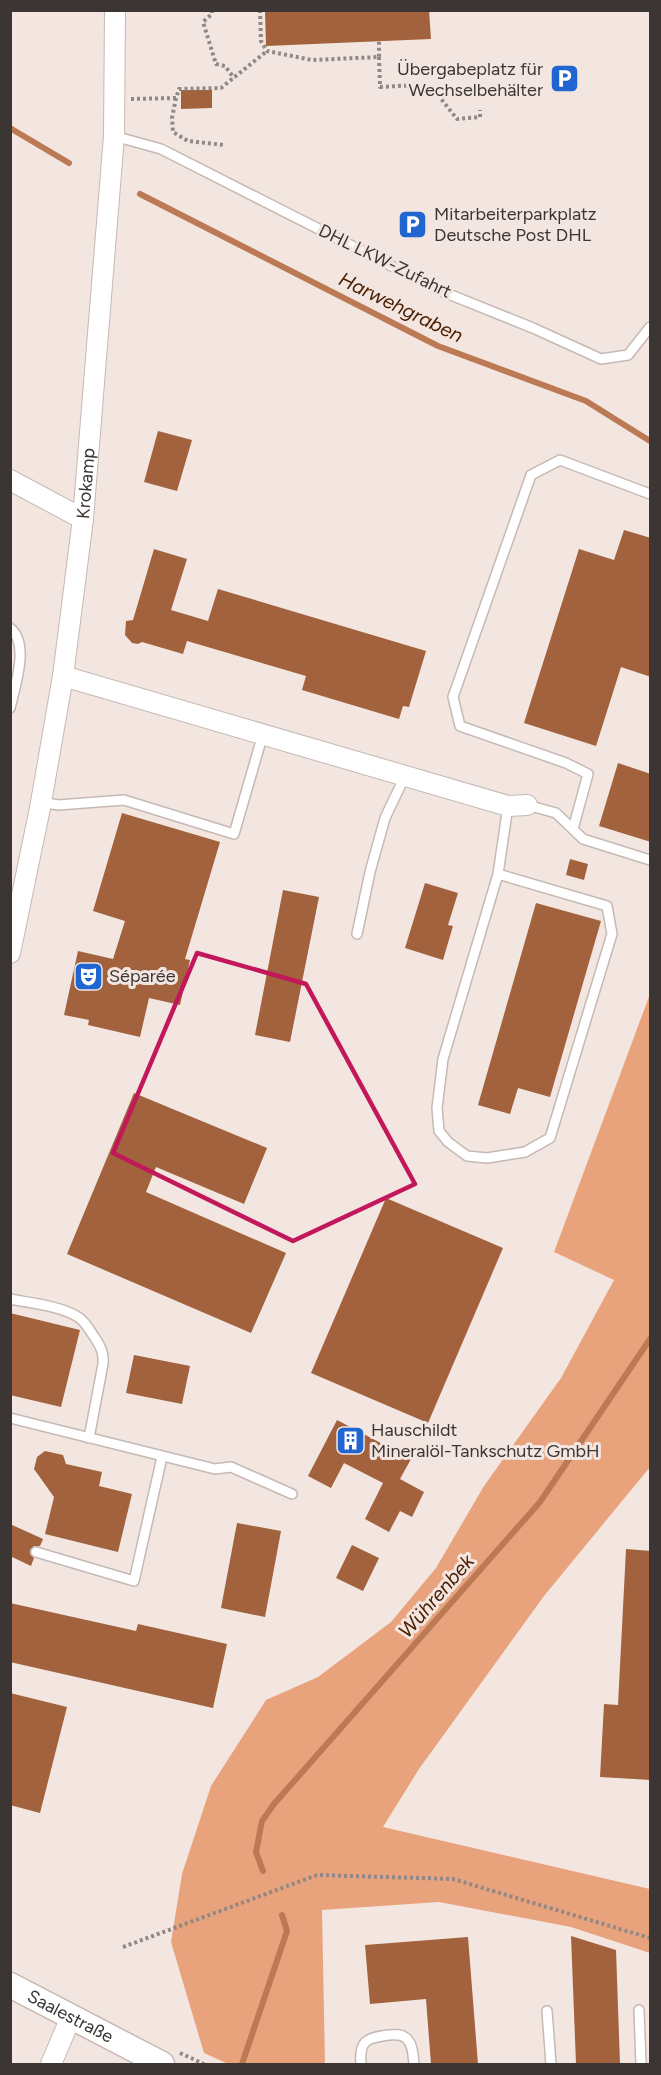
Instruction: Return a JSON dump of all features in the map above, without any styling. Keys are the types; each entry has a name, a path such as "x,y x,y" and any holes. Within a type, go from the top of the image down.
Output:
{"street":[{"name":"Krokamp","path":"10,953 41,802 63,676 83,519 114,136 116,10"},
{"path":"10,480 83,519"},
{"path":"63,676 405,776 518,805"},
{"name":"Saalestraße","path":"10,1985 71,2017 169,2058"},
{"path":"51,2064 71,2017"}],"lane":[{"name":"DHL LKW-Zufahrt","path":"114,136 161,149 441,291 533,328 601,359 628,355 651,327"},
{"path":"573,829 588,774 566,763 460,726 453,697 531,475 560,460 651,494"},
{"path":"10,628 14,630 19,640 20,665 10,708"},
{"path":"41,802 58,805 124,800 234,834 263,734"},
{"path":"357,934 370,872 385,818 405,776"},
{"path":"498,874 607,906 612,934 550,1138 525,1152 487,1158 467,1156 448,1142 439,1131 437,1108 443,1059 518,805 556,813 583,839 651,860"},
{"path":"10,1299 68,1312 80,1318 101,1347 104,1364 89,1438"},
{"path":"10,1418 215,1469 231,1467 292,1494"},
{"path":"36,1552 134,1581 162,1457"},
{"path":"639,2010 641,2064"},
{"path":"548,2012 551,2064"},
{"path":"361,2064 361,2056 366,2041 370,2037 398,2034 404,2036 409,2042 413,2051 414,2064"}],"path":[{"path":"212,10 212,14 203,22 216,64 225,66 234,78"},
{"path":"261,10 261,41 262,47 267,51 312,60 379,57"},
{"path":"379,41 380,87 416,85 438,95 457,118 480,117 480,110"},
{"path":"224,145 188,141 173,132 172,118 179,89 221,88 267,51"},
{"path":"115,99 176,98"},
{"path":"123,1947 317,1875 453,1879 651,1938"},
{"path":"169,2058 204,2064"}],"highlighted area":[{"path":"197,953 306,984 415,1184 293,1241 113,1153"}],"shaded area":[{"path":"650,994 650,1467 544,1596 419,1769 383,1827 650,1889 650,1953 571,1927 439,1902 322,1910 325,2064 228,2064 204,2053 171,1942 182,1874 211,1786 266,1700 318,1677 391,1622 436,1568 484,1486 561,1378 614,1280 554,1252"}],"building":[{"path":"429,10 431,39 266,46 265,12"},
{"path":"181,90 212,90 212,108 181,109"},
{"path":"158,431 192,440 177,491 144,482"},
{"path":"624,530 651,538 651,677 621,667 596,746 524,723 579,549 614,560"},
{"path":"154,549 187,559 171,610 208,621 218,589 426,651 409,707 403,706 399,719 302,690 306,676 187,641 183,654 142,642 132,643 125,635 126,621 133,620"},
{"path":"618,763 651,774 651,842 599,826"},
{"path":"122,813 220,842 185,959 190,960 180,1005 149,998 140,1037 88,1025 89,1020 64,1015 78,951 113,959 125,921 93,911"},
{"path":"570,859 588,864 584,880 566,875"},
{"path":"425,883 458,893 448,925 453,926 443,960 405,948"},
{"path":"283,890 319,897 290,1042 255,1035"},
{"path":"536,903 601,921 550,1097 518,1088 510,1114 478,1105"},
{"path":"134,1093 267,1148 244,1204 156,1167 146,1192 286,1253 251,1333 67,1254"},
{"path":"386,1198 503,1248 428,1423 311,1373"},
{"path":"10,1313 80,1330 61,1407 10,1395"},
{"path":"134,1355 190,1366 182,1404 126,1393"},
{"name":"Hauschildt Mineralöl-Tankschutz GmbH","path":"337,1420 411,1459 400,1479 424,1492 412,1517 400,1511 389,1532 365,1519 383,1483 344,1463 331,1488 308,1476"},
{"path":"45,1451 63,1455 66,1464 102,1472 99,1486 132,1494 118,1552 45,1534 54,1497 34,1469 37,1457"},
{"path":"237,1523 281,1531 265,1617 221,1608"},
{"path":"10,1524 43,1539 40,1546 34,1546 30,1550 34,1558 31,1566 10,1556"},
{"path":"352,1545 379,1558 363,1591 336,1578"},
{"path":"626,1549 651,1551 651,1780 600,1777 604,1704 618,1705"},
{"path":"10,1603 136,1631 138,1624 227,1644 213,1708 10,1662"},
{"path":"10,1693 67,1707 40,1813 10,1805"},
{"path":"571,1936 616,1950 620,2064 576,2064"},
{"path":"468,1937 478,2064 431,2064 426,1999 370,2004 365,1945"}],"waterway":[{"name":"Harwehgraben","path":"10,128 69,163"},
{"name":"Harwehgraben","path":"140,194 438,346 586,401 650,441"},
{"name":"Wührenbek","path":"263,1871 256,1852 262,1821 274,1804 540,1502 650,1339"},
{"name":"Wührenbek","path":"242,2064 287,1931 282,1915"}],"place":[{"name":"Übergabeplatz für Wechselbehälter","path":"564,79"},
{"name":"Mitarbeiterparkplatz Deutsche Post DHL","path":"413,224"},
{"name":"Séparée","path":"88,976"},
{"name":"Hauschildt Mineralöl-Tankschutz GmbH","path":"350,1440"}]}
